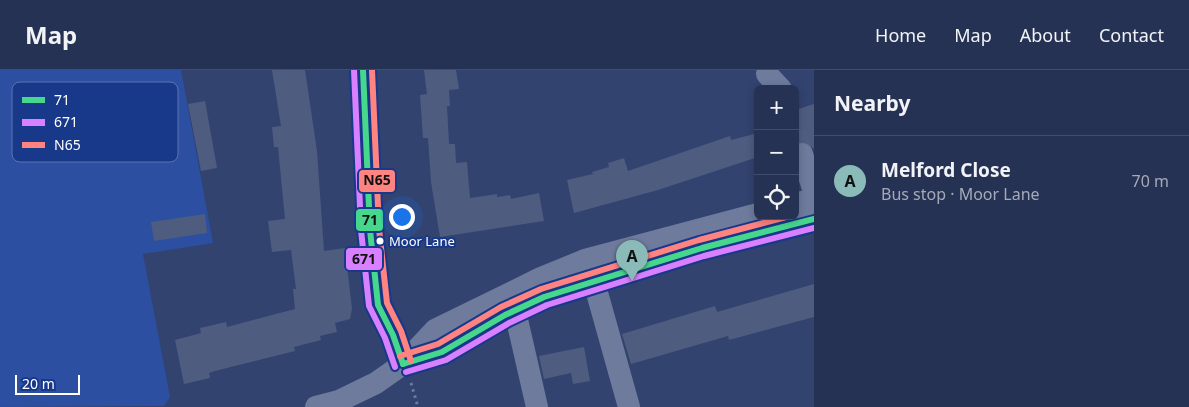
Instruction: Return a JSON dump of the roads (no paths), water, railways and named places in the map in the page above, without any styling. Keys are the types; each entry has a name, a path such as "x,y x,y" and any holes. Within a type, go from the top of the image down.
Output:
{"street":[{"path":"363,70 370,230 378,305 393,335 403,364"},
{"path":"802,154 814,192"},
{"path":"799,203 814,199"},
{"path":"316,407 339,401 376,383 403,364 435,330 541,278 585,260 754,215"},
{"path":"403,364 442,352 515,311 544,298 702,248 814,219"},
{"path":"594,282 629,407"},
{"path":"515,311 537,407"}],"tunnel":[{"path":"799,145 802,154"}],"place":[{"name":"Moor Lane","path":"380,241"},
{"name":"Melford Close","path":"632,281"}]}
